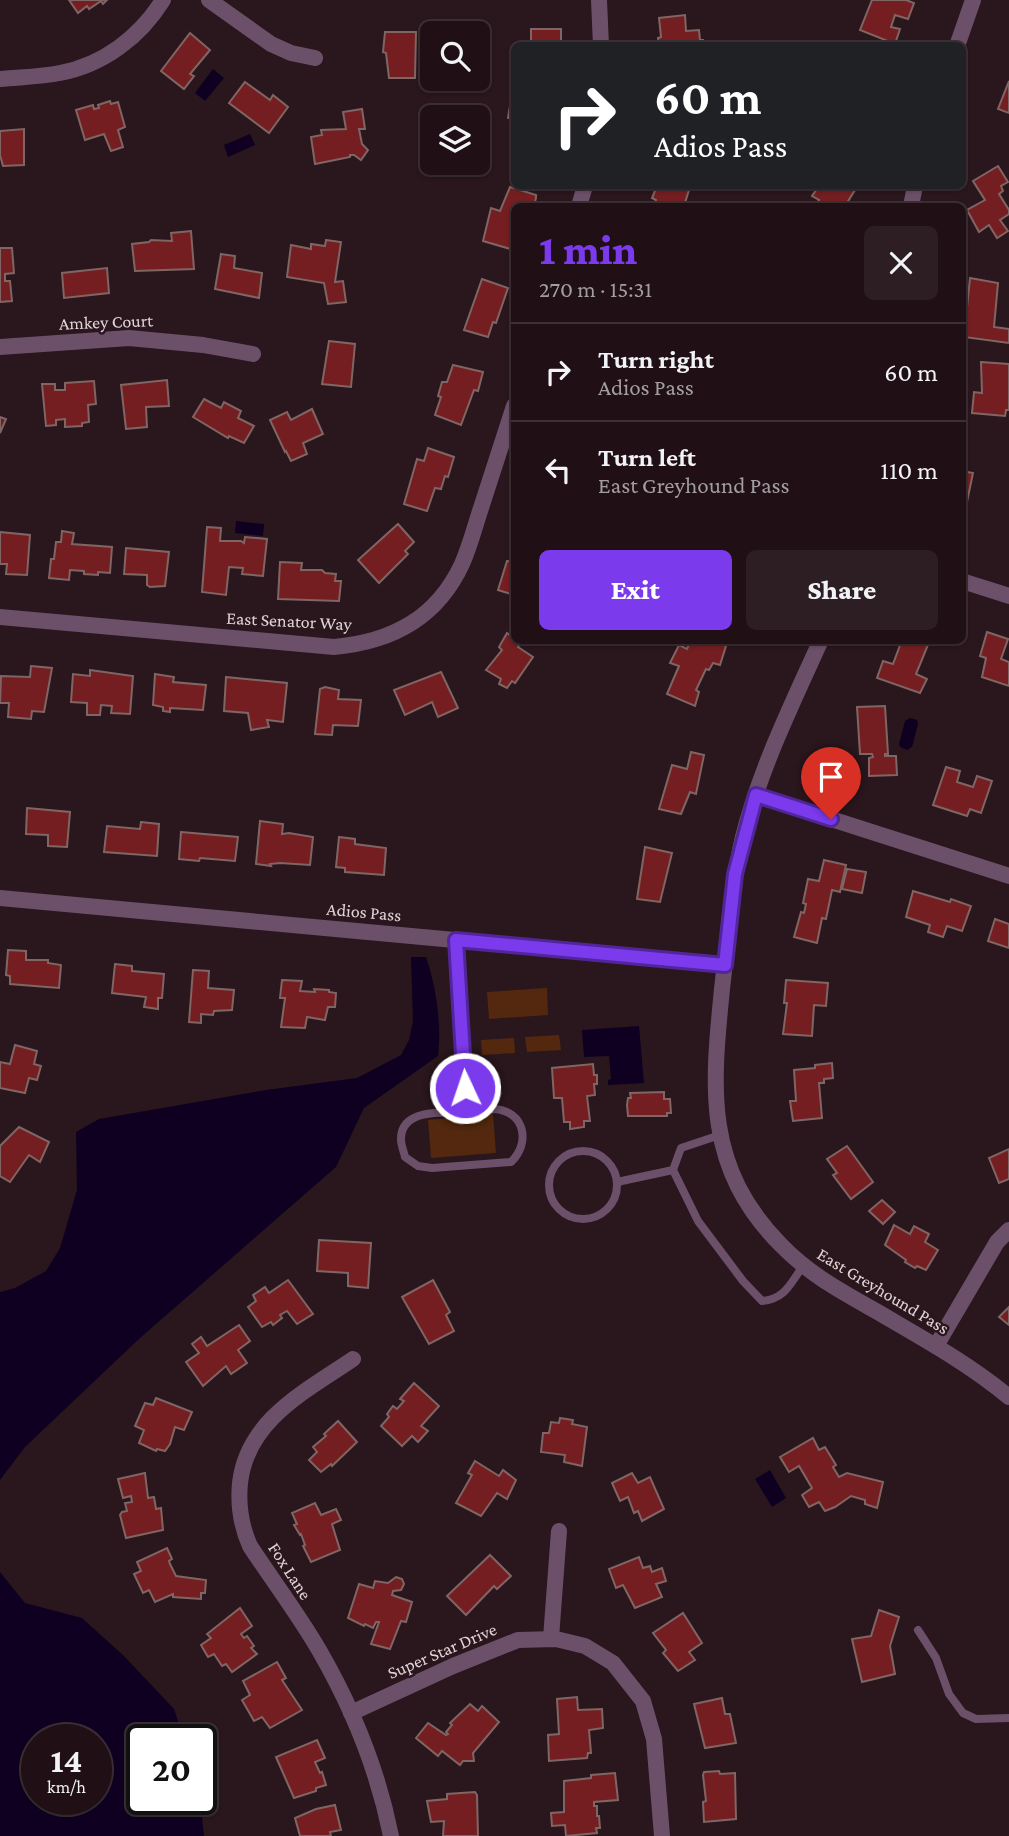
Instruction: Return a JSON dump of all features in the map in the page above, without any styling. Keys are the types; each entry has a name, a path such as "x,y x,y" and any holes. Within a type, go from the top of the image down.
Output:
{"street":[{"path":"0,79 58,74 94,62 135,36 163,0"},
{"path":"209,0 271,44 291,53 314,58"},
{"path":"599,0 601,42"},
{"path":"958,42 973,0"},
{"name":"Amkey Court","path":"0,347 129,338 204,345 253,354"},
{"name":"East Senator Way","path":"0,617 334,647 386,637 426,613 443,596 462,563 511,415"},
{"path":"966,582 1009,596"},
{"name":"East Greyhound Pass","path":"819,644 756,795 735,874 715,1064 720,1135 732,1178 751,1211 803,1266 812,1274 958,1359 1009,1397"},
{"path":"756,795 1009,876"},
{"name":"Adios Pass","path":"0,898 725,965"},
{"path":"936,1346 997,1242 1009,1230"},
{"name":"Fox Lane","path":"353,1359 276,1413 262,1428 245,1458 239,1506 250,1546 319,1650 351,1713 368,1755 391,1836"},
{"path":"551,1638 559,1531"},
{"name":"Super Star Drive","path":"351,1713 517,1640 551,1638 585,1646 613,1663 643,1700 654,1739 662,1836"}],"lane":[{"path":"456,940 466,1113"},
{"path":"496,1109 510,1114 519,1122 523,1137 519,1153 510,1162 432,1168 418,1166 405,1157 400,1139 403,1128 411,1119 427,1113 466,1113 496,1109"},
{"path":"720,1135 681,1148 673,1170 698,1222 743,1281 762,1301 775,1300 803,1266"},
{"path":"577,1151 599,1154 608,1161 617,1182 616,1194 604,1212 583,1219 562,1213 550,1194 551,1172 557,1162 577,1151"},
{"path":"617,1182 673,1170"},
{"path":"918,1630 936,1658 950,1694 963,1713 976,1720 1009,1718"}],"shaded area":[{"path":"213,69 224,78 205,101 195,93"},
{"path":"250,134 255,145 228,157 224,145"},
{"path":"236,521 264,524 263,536 235,533"},
{"path":"910,718 917,720 918,724 912,747 907,750 899,744 905,721"},
{"path":"411,957 426,957 430,968 439,1019 438,1056 364,1108 336,1167 140,1338 25,1447 0,1480 0,1292 15,1288 46,1271 60,1248 77,1190 76,1132 99,1119 266,1090 357,1078 401,1055 409,1040 413,1021"},
{"path":"547,988 548,1015 489,1019 487,992"},
{"path":"639,1026 644,1083 608,1085 608,1080 611,1079 609,1056 584,1057 582,1030"},
{"path":"559,1035 561,1050 527,1052 525,1037"},
{"path":"514,1038 515,1053 482,1055 481,1040"},
{"path":"493,1114 496,1153 431,1158 428,1120"},
{"path":"770,1470 786,1498 772,1507 755,1479"},
{"path":"0,1572 25,1603 82,1618 124,1656 174,1709 179,1724 126,1724 126,1815 202,1815 204,1836 0,1836"}],"building":[{"path":"69,0 107,0 89,9 87,6 78,13"},
{"path":"872,0 906,0 914,3 908,19 895,15 891,27 900,29 896,42 860,30"},
{"path":"685,15 686,31 699,30 700,40 703,42 658,42 658,38 661,37 659,18"},
{"path":"531,29 561,29 561,42 531,42"},
{"path":"385,32 416,32 415,78 389,78 386,53 383,52"},
{"path":"190,33 210,50 190,74 194,76 184,89 161,71"},
{"path":"1009,81 1009,113 998,109"},
{"path":"245,82 270,100 273,95 288,107 269,133 229,103"},
{"path":"110,101 111,104 118,102 125,127 118,130 123,147 111,151 104,134 85,140 76,110 93,105 94,109 99,108 98,105"},
{"path":"362,109 365,129 359,129 362,144 368,150 361,160 350,155 315,164 311,137 322,135 321,130 346,129 343,112"},
{"path":"24,129 24,165 3,166 0,131"},
{"path":"998,166 1008,182 1001,186 1003,191 999,194 1009,214 1000,220 1008,231 997,238 989,225 979,232 967,210 985,200 973,181"},
{"path":"510,187 536,195 535,203 511,203 511,249 483,241 491,208 500,211"},
{"path":"656,189 689,190 685,203 655,203 656,200 652,198"},
{"path":"817,189 855,190 847,203 818,203 819,200 812,196"},
{"path":"191,231 194,269 135,271 132,244 151,240 172,241 171,233"},
{"path":"326,240 341,242 335,282 343,281 346,302 328,304 324,283 287,277 291,245 311,249 311,244 325,246"},
{"path":"0,248 12,248 14,273 5,274 5,281 10,281 12,301 0,302"},
{"path":"221,254 235,256 234,268 262,273 259,298 215,289"},
{"path":"107,268 109,293 64,298 62,273"},
{"path":"970,278 998,283 994,327 1009,329 1009,343 966,337"},
{"path":"482,279 508,288 496,323 493,322 488,337 464,330"},
{"path":"329,341 355,344 351,387 322,384"},
{"path":"981,362 1009,364 1009,410 1006,410 1005,416 972,413 974,392 982,393"},
{"path":"453,365 483,372 478,391 474,390 461,425 435,415 441,397 438,396 442,382 447,382"},
{"path":"167,380 169,406 146,407 147,427 126,429 121,385"},
{"path":"94,381 96,404 88,405 89,422 82,423 82,426 65,427 65,419 56,420 56,425 46,426 42,384 55,384 55,390 65,390 65,383"},
{"path":"204,399 221,408 224,402 241,411 238,418 254,426 244,443 229,436 228,438 193,417"},
{"path":"312,409 323,434 303,443 307,454 291,461 270,420 287,412 291,420"},
{"path":"0,417 6,419 0,433"},
{"path":"428,448 454,457 448,477 445,476 441,489 435,488 427,511 404,504 417,459 424,461"},
{"path":"966,472 973,473 966,507"},
{"path":"398,524 414,542 405,551 408,554 379,583 358,560"},
{"path":"207,527 221,528 220,541 244,543 245,537 267,539 263,576 242,574 243,568 229,567 226,595 202,592"},
{"path":"62,531 74,533 72,544 112,547 110,573 84,574 84,571 70,570 69,580 49,578 51,559 54,559 56,542 61,542"},
{"path":"0,532 30,535 27,575 6,574 7,564 0,564"},
{"path":"126,548 169,552 165,586 150,587 147,585 147,575 124,574"},
{"path":"507,561 511,562 511,594 498,590"},
{"path":"280,562 302,563 301,570 322,570 336,574 335,581 341,581 339,601 278,599"},
{"path":"987,632 1008,639 1001,659 1009,662 1009,686 982,677 986,658 980,656"},
{"path":"507,633 511,636 511,644 520,644 518,647 533,657 515,683 512,681 507,688 499,684 501,679 486,670 502,650 499,647"},
{"path":"689,644 726,646 720,665 713,663 709,670 706,669 696,690 699,692 695,706 667,694 679,666 670,663 679,645 687,649"},
{"path":"900,644 928,644 916,674 927,679 920,693 877,678 883,661 893,664"},
{"path":"31,666 52,668 44,712 32,711 31,719 8,717 9,703 0,703 1,676 30,677"},
{"path":"90,670 133,676 130,714 111,713 112,706 101,705 100,715 87,715 87,703 71,702 73,674 90,676"},
{"path":"441,672 458,708 438,717 432,702 405,715 394,690"},
{"path":"155,674 174,677 173,682 206,685 203,710 170,708 170,712 153,705"},
{"path":"226,677 287,683 283,722 267,720 269,727 251,730 248,713 224,711"},
{"path":"325,687 339,690 338,699 361,700 358,726 333,725 332,735 315,734 320,689"},
{"path":"885,706 888,754 885,756 896,756 897,775 869,776 869,758 873,757 872,754 860,754 857,707"},
{"path":"691,752 704,755 696,794 690,792 681,814 659,809 672,765 687,769"},
{"path":"946,767 960,771 957,782 973,787 977,776 992,781 981,813 970,809 967,816 933,805"},
{"path":"27,808 70,812 67,847 48,846 48,835 26,834"},
{"path":"260,821 283,824 282,834 313,837 310,865 256,864"},
{"path":"141,822 159,824 157,856 104,852 107,826 140,829"},
{"path":"181,832 238,837 235,861 179,859"},
{"path":"339,837 355,839 355,844 386,848 384,875 345,872 345,868 336,867"},
{"path":"645,847 672,853 660,902 637,899"},
{"path":"824,860 846,865 840,892 832,890 826,919 822,918 817,943 794,937 801,912 804,913 806,904 803,903 808,879 819,881"},
{"path":"847,869 866,872 862,893 842,889"},
{"path":"913,891 971,906 962,931 947,926 943,937 928,932 930,925 906,917"},
{"path":"995,919 1009,924 1009,948 988,941"},
{"path":"8,950 26,951 26,960 48,960 48,963 61,965 59,988 10,984 10,976 6,975"},
{"path":"115,964 132,966 132,971 164,974 158,1009 144,1007 146,997 112,993"},
{"path":"193,970 209,971 208,988 234,990 232,1010 214,1011 213,1015 201,1014 201,1023 189,1022"},
{"path":"282,980 302,981 300,991 315,992 314,989 336,993 335,1007 328,1007 325,1020 307,1017 305,1028 281,1027 285,998 280,998"},
{"path":"786,980 828,983 826,1006 814,1005 812,1036 783,1034 787,1003 784,1003"},
{"path":"15,1045 37,1051 34,1064 41,1066 37,1080 29,1078 25,1093 0,1088 0,1062 10,1064"},
{"path":"832,1063 833,1078 819,1083 822,1118 793,1121 790,1101 796,1101 794,1070"},
{"path":"593,1064 597,1084 594,1084 595,1095 587,1096 590,1121 584,1121 584,1127 570,1129 570,1122 564,1122 562,1098 554,1098 552,1068"},
{"path":"664,1092 664,1099 670,1099 671,1113 667,1113 667,1116 628,1116 630,1093"},
{"path":"19,1127 49,1142 40,1162 29,1155 10,1182 0,1176 0,1146"},
{"path":"847,1146 873,1182 851,1199 833,1175 837,1173 827,1159"},
{"path":"1009,1149 1009,1179 999,1183 989,1158"},
{"path":"882,1200 895,1212 883,1224 869,1211"},
{"path":"894,1225 910,1234 914,1226 929,1234 925,1242 938,1250 926,1270 905,1262 906,1260 885,1245"},
{"path":"319,1240 371,1243 368,1288 348,1286 348,1273 317,1271"},
{"path":"288,1280 313,1314 297,1324 287,1311 280,1315 282,1318 273,1325 271,1322 262,1327 248,1307 256,1301 253,1295 265,1287 269,1293"},
{"path":"433,1280 450,1312 446,1315 454,1331 429,1344 402,1297"},
{"path":"1009,1307 1009,1325 999,1317"},
{"path":"239,1325 250,1341 238,1350 247,1363 231,1374 226,1366 203,1386 186,1362 199,1353 192,1344 201,1337 207,1346"},
{"path":"414,1383 439,1406 421,1426 428,1431 418,1442 412,1436 402,1446 381,1426 389,1417 387,1414 393,1406 397,1409 404,1401 400,1399"},
{"path":"156,1398 192,1412 184,1430 175,1427 165,1451 156,1451 139,1443 144,1430 135,1426 145,1403 153,1405"},
{"path":"560,1418 573,1420 572,1424 587,1427 582,1466 564,1462 565,1455 541,1452 543,1433 549,1433 551,1422 559,1423"},
{"path":"338,1421 357,1442 332,1466 331,1464 321,1472 309,1460 317,1452 313,1447"},
{"path":"813,1438 819,1450 825,1447 836,1465 833,1467 839,1477 847,1473 883,1482 877,1508 865,1504 865,1500 851,1496 825,1511 819,1502 809,1507 802,1495 812,1488 799,1466 789,1472 780,1457"},
{"path":"475,1461 499,1476 503,1470 516,1480 507,1499 497,1493 481,1516 456,1503 472,1475 468,1473"},
{"path":"145,1473 148,1498 154,1497 156,1509 161,1508 163,1530 126,1538 120,1515 127,1511 125,1503 132,1502 131,1496 123,1498 118,1479"},
{"path":"632,1473 638,1483 650,1477 664,1509 642,1521 638,1511 634,1513 628,1497 620,1501 612,1483"},
{"path":"315,1503 321,1515 336,1509 341,1520 332,1524 340,1550 311,1562 303,1546 305,1545 301,1534 294,1525 297,1524 292,1513"},
{"path":"167,1548 176,1576 206,1580 205,1593 201,1593 201,1599 173,1597 173,1594 155,1602 149,1590 143,1593 134,1574 141,1571 137,1562"},
{"path":"490,1555 511,1576 497,1589 494,1586 466,1615 447,1596"},
{"path":"639,1557 643,1568 650,1566 652,1572 662,1568 666,1581 656,1584 662,1597 635,1608 623,1585 616,1588 609,1569"},
{"path":"396,1577 402,1579 404,1584 401,1590 393,1591 392,1595 412,1602 406,1622 401,1621 390,1649 371,1644 379,1622 376,1622 373,1628 348,1618 359,1584 373,1588 375,1581 388,1583"},
{"path":"240,1608 252,1626 241,1634 244,1638 247,1636 254,1646 251,1648 257,1654 232,1672 226,1664 222,1666 214,1654 208,1657 201,1645 211,1638 207,1634"},
{"path":"879,1610 899,1617 890,1646 895,1674 862,1682 852,1639 871,1636"},
{"path":"683,1613 702,1643 689,1652 695,1660 678,1671 663,1653 666,1650 653,1633"},
{"path":"277,1662 286,1678 282,1680 302,1710 270,1728 262,1717 254,1721 242,1700 250,1695 243,1681"},
{"path":"577,1697 578,1710 602,1709 603,1728 589,1730 591,1753 588,1753 587,1758 549,1761 548,1735 559,1734 557,1699"},
{"path":"722,1698 725,1714 730,1714 736,1743 705,1748 694,1704"},
{"path":"470,1704 478,1711 482,1706 499,1722 473,1753 474,1761 463,1761 460,1765 442,1751 438,1756 416,1738 428,1723 448,1734 446,1732 452,1725 450,1723"},
{"path":"317,1740 325,1758 315,1762 326,1785 294,1798 276,1757"},
{"path":"719,1771 720,1774 735,1773 736,1819 704,1822 703,1802 706,1801 703,1775 704,1772"},
{"path":"615,1773 618,1800 594,1802 599,1816 600,1828 596,1828 597,1833 566,1836 565,1825 552,1826 551,1813 564,1812 564,1781"},
{"path":"475,1792 478,1836 443,1836 444,1821 431,1822 427,1801 447,1799 447,1794"},
{"path":"335,1805 341,1830 330,1832 331,1836 300,1836 295,1818"}],"route":[{"path":"465,1088 456,940 725,965 735,874 756,795 831,819"}]}
